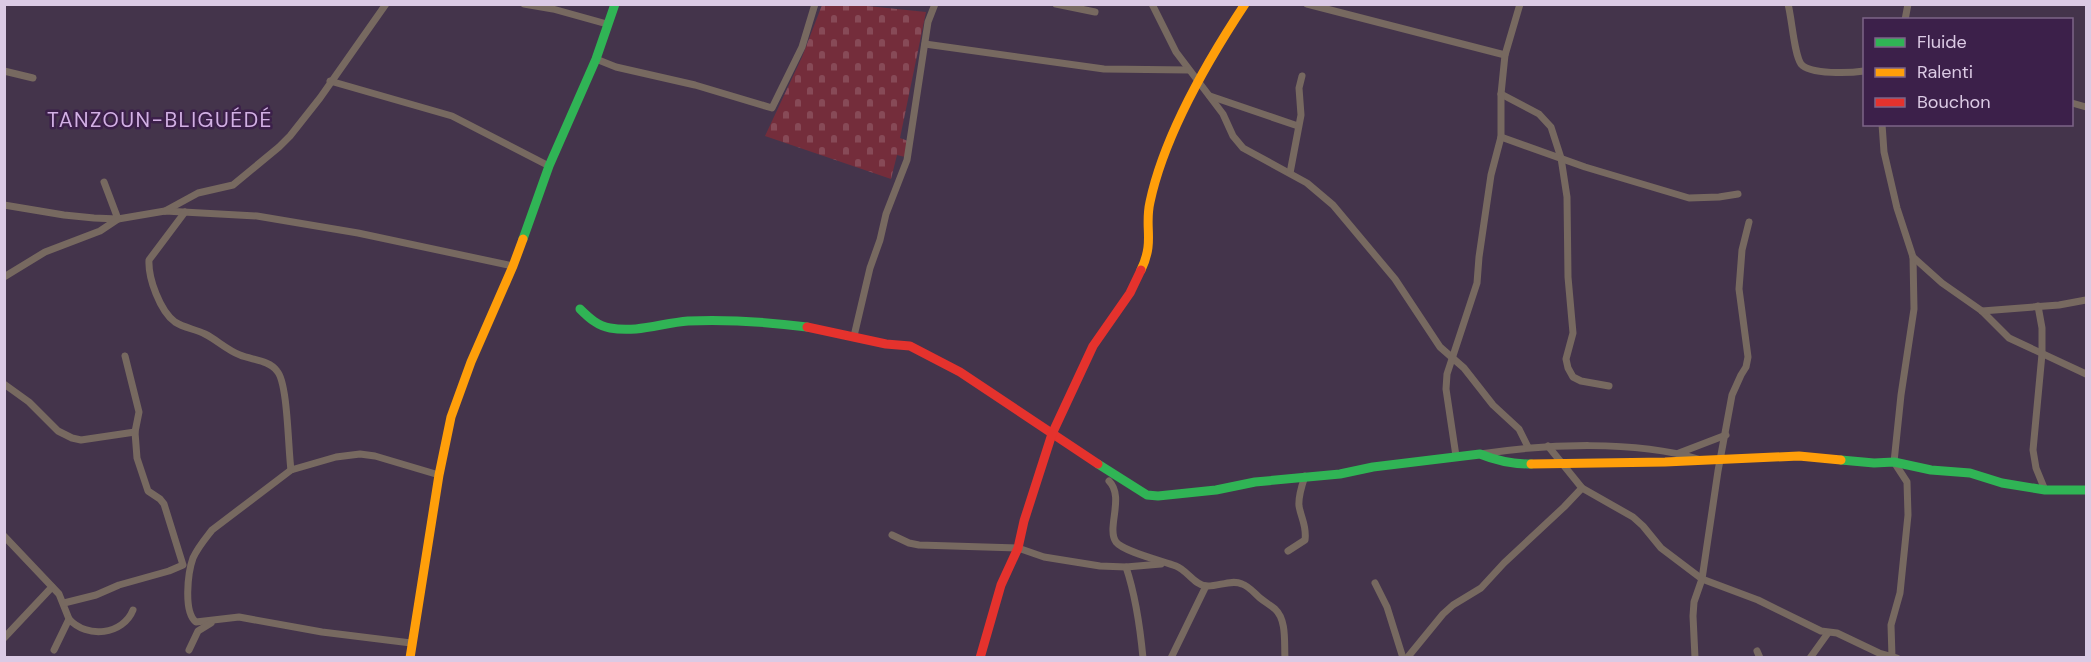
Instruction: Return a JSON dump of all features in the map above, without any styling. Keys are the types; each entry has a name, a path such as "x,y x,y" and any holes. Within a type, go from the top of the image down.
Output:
{"street":[{"path":"4,205 64,215 118,219 165,210 198,193 223,188 242,179 290,136 386,4"},
{"path":"524,4 553,9 607,24"},
{"path":"410,657 439,475 451,417 471,362 513,266 549,166 596,59 615,4"},
{"path":"596,59 616,68 695,85 772,108 802,47 815,4"},
{"path":"854,336 886,214 907,160 928,22 935,4"},
{"path":"1056,4 1095,12"},
{"path":"1152,4 1176,52 1223,114 1233,136 1243,148 1307,183 1333,205 1395,279 1440,347 1464,368 1493,405 1519,429 1528,447"},
{"path":"980,657 1001,585 1018,548 1024,521 1052,434 1096,340 1130,293 1145,261 1150,246 1149,204 1169,141 1216,46 1245,4"},
{"path":"1307,4 1505,55"},
{"path":"1456,456 1446,389 1452,357 1477,284 1491,176 1500,136 1505,55 1520,4"},
{"path":"1788,4 1800,63 1807,69 1826,72 1863,71"},
{"path":"925,44 1104,69 1189,70"},
{"path":"4,71 33,78"},
{"path":"1290,173 1301,109 1299,88 1302,76"},
{"path":"330,81 452,116 549,166"},
{"path":"1501,94 1539,114 1551,127 1561,158 1567,198 1568,277 1573,333 1566,359 1568,368 1573,377 1581,381 1609,386"},
{"path":"1210,96 1298,126"},
{"path":"1882,126 1884,152 1897,208 1913,257 1914,309 1894,462 1907,482 1908,514 1900,594 1891,625 1892,657"},
{"path":"1500,136 1561,158 1689,198 1738,194"},
{"path":"104,182 118,219"},
{"path":"165,210 240,214 278,219 358,233 513,266"},
{"path":"185,212 149,260 158,298 176,323 202,332 237,355 265,363 278,371 285,388 291,470"},
{"path":"4,277 45,252 100,231 118,219"},
{"path":"1695,657 1694,602 1702,579 1732,395 1746,367 1748,357 1739,289 1742,250 1749,222"},
{"path":"1913,257 1942,283 1964,296 1982,311 2009,338 2086,374"},
{"path":"1982,311 2059,306 2086,300"},
{"path":"2038,306 2042,328 2042,354 2033,450 2036,468 2044,490"},
{"path":"580,309 591,320 608,328 628,330 686,321 747,320 822,329 886,344 910,346 960,372 1147,495 1158,496 1215,490 1255,482 1340,474 1372,467 1528,447 1631,448 1679,453 1700,460"},
{"path":"125,356 139,412 135,432 137,458 148,491 160,498 164,504 183,565"},
{"path":"4,384 29,402 58,431 72,438 81,440 135,432"},
{"path":"1679,453 1726,435"},
{"path":"1548,446 1581,488 1633,517 1661,548 1702,579 1758,600 1828,633 1837,633 1879,653 1897,657"},
{"path":"198,627 188,607 192,561 198,549 212,530 291,470 336,457 360,454 398,461 439,475"},
{"path":"1480,454 1508,463 1665,462 1799,456 1874,463 1894,462 1931,470 1970,473 2002,483 2044,490 2086,490"},
{"path":"1288,551 1305,540 1306,529 1299,508 1299,500 1305,476"},
{"path":"1109,481 1115,490 1114,533 1116,542 1120,546 1182,568 1198,583 1206,586 1244,584 1276,610 1283,628 1285,657"},
{"path":"1375,583 1405,657 1443,614 1481,588 1581,488"},
{"path":"892,535 909,543 920,545 1018,548 1044,557 1080,564 1126,567 1167,563"},
{"path":"4,536 52,586 64,603 69,619 80,628 87,631 119,628 126,623 132,610"},
{"path":"64,603 170,571 192,561"},
{"path":"1126,567 1133,588 1143,657"},
{"path":"4,638 52,586"},
{"path":"1171,657 1206,586"},
{"path":"198,627 239,617 322,632 411,643"},
{"path":"54,650 69,619"},
{"path":"189,650 198,627"},
{"path":"1809,657 1828,633"}],"green space":[{"path":"822,5 858,5 926,12 900,138 908,141 905,157 897,155 891,179 765,136 802,57"}],"traffic: fast":[{"path":"523,239 549,166 596,59 615,4"},
{"path":"580,309 598,323 620,329 640,329 703,320 748,321 807,327"},
{"path":"1098,464 1147,495 1158,496 1480,454 1505,462 1531,464"},
{"path":"1841,460 1894,462 1931,470 1970,473 2002,483 2045,490 2086,490"}],"traffic: slow":[{"path":"1141,270 1147,251 1150,202 1176,125 1202,74 1245,4"},
{"path":"410,658 439,475 451,417 471,362 523,239"},
{"path":"1531,464 1665,462 1799,456 1841,460"}],"traffic: jam":[{"path":"980,658 1001,585 1018,548 1024,521 1052,434 1093,346 1130,293 1141,270"},
{"path":"807,327 886,344 910,346 960,372 1098,464"}],"district":[{"name":"TANZOUN-BLIGUÉDÉ","path":"160,120"}]}
